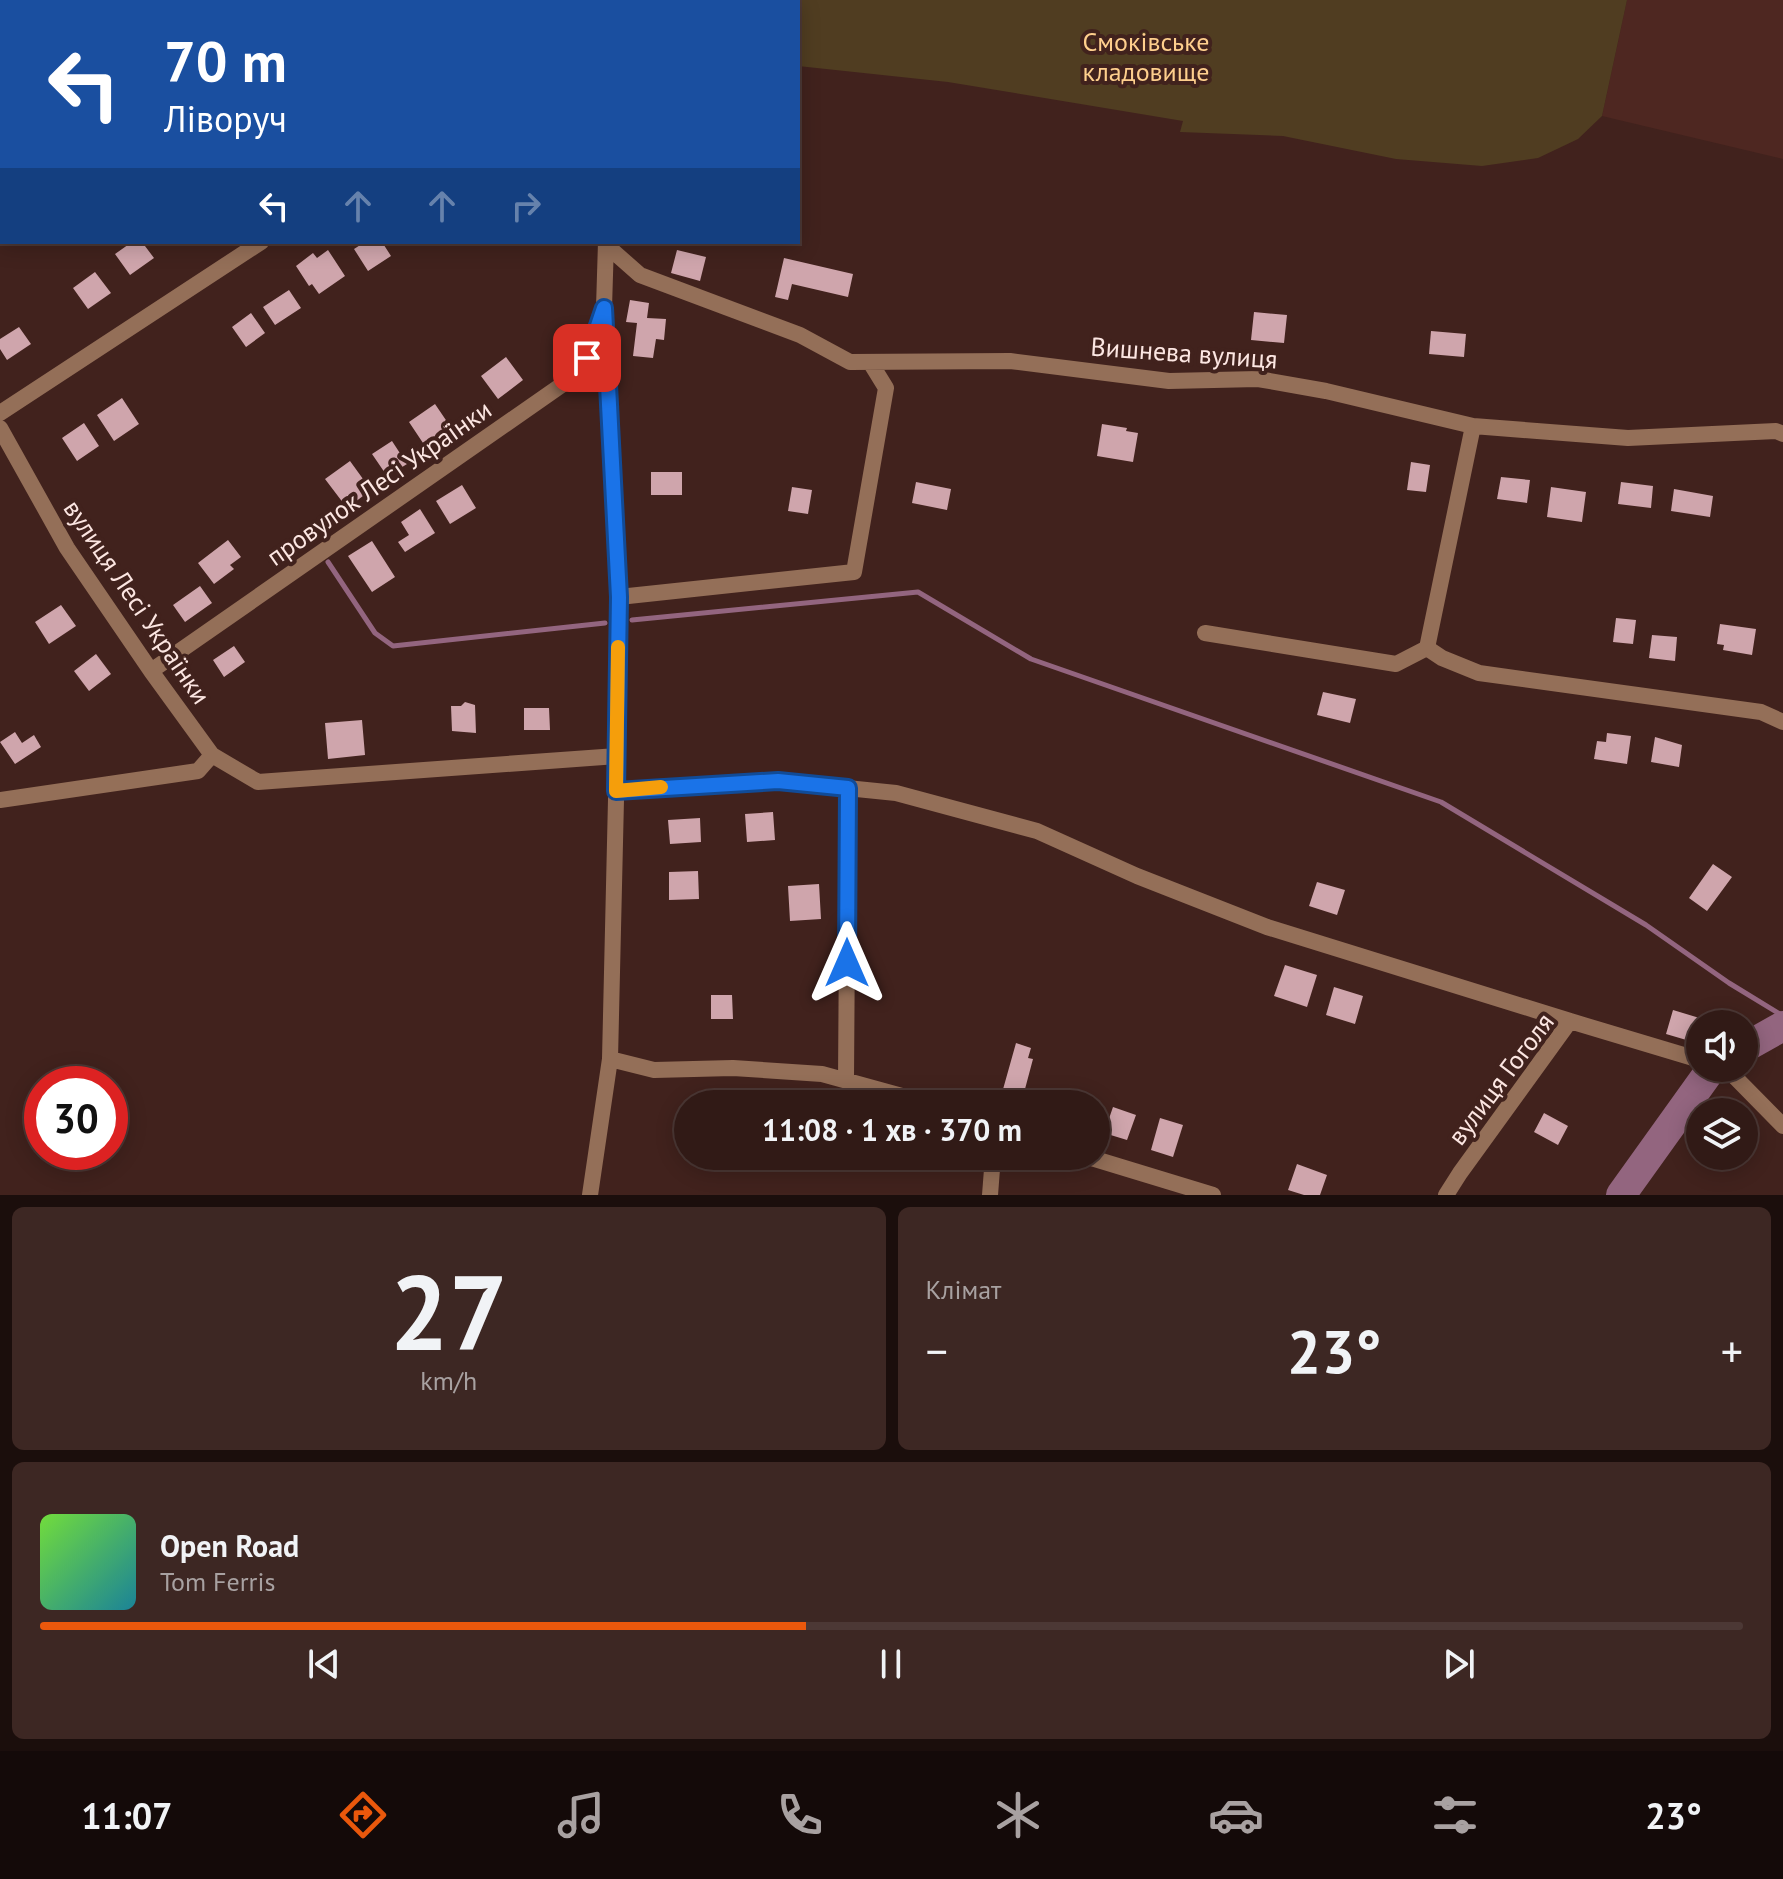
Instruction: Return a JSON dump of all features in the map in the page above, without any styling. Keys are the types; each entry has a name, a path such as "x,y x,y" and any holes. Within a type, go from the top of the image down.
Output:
{"street":[{"path":"0,413 258,244"},
{"path":"590,1195 610,1059 617,756 619,597 604,308 606,244"},
{"name":"Вишнева вулиця","path":"606,244 640,275 800,335 850,362 1010,361 1169,381 1258,379 1326,391 1473,426 1628,438 1776,431 1783,434"},
{"name":"провулок Лесі Українки","path":"151,671 566,382 587,358 604,308"},
{"path":"619,597 854,572 886,388 870,362"},
{"path":"1427,648 1473,426"},
{"name":"вулиця Лесі Українки","path":"0,428 67,548 212,755 258,782 617,756"},
{"path":"1205,633 1396,664 1427,648"},
{"path":"1427,648 1442,658 1479,673 1761,712 1783,722"},
{"path":"0,800 198,771 212,755"},
{"path":"616,791 778,781 896,793 1037,831 1137,876 1267,927 1570,1021"},
{"path":"846,1080 848,788"},
{"name":"вулиця Гоголя","path":"1446,1195 1570,1021 1686,1056"},
{"path":"610,1059 654,1070 733,1068 822,1074 881,1090"},
{"path":"1740,1082 1783,1126"},
{"path":"1110,1164 1213,1195"},
{"path":"990,1195 992,1170"}],"shaded area":[{"path":"1627,0 1783,0 1783,159 1602,116"}],"green space":[{"name":"Смоківське кладовище","path":"800,0 1627,0 1602,116 1578,139 1538,158 1482,166 1396,159 1283,136 1180,132 1183,121 948,82 800,66"}],"building":[{"path":"129,244 144,244 154,258 130,275 115,254"},
{"path":"362,244 383,244 391,256 368,271 354,249"},
{"path":"328,250 345,276 319,294 312,284 309,286 296,266 313,253 317,258"},
{"path":"677,250 706,257 700,281 671,273"},
{"path":"784,258 853,274 848,297 792,284 788,300 775,297"},
{"path":"95,272 111,293 88,309 73,288"},
{"path":"289,290 301,308 275,325 263,307"},
{"path":"630,300 649,303 647,318 666,319 664,340 656,339 653,358 633,356 637,323 626,322"},
{"path":"1254,312 1287,315 1284,343 1251,340"},
{"path":"251,313 265,333 246,347 232,327"},
{"path":"19,327 31,344 7,360 0,349 0,339"},
{"path":"1431,331 1466,334 1464,357 1429,354"},
{"path":"506,357 523,380 498,399 481,376"},
{"path":"122,398 139,424 114,441 97,415"},
{"path":"435,404 452,429 425,446 409,422"},
{"path":"84,423 99,446 77,461 62,438"},
{"path":"1102,424 1138,433 1133,462 1097,456"},
{"path":"392,441 407,464 391,474 385,473 372,454"},
{"path":"350,461 371,490 347,508 325,479"},
{"path":"1411,462 1430,465 1426,492 1407,490"},
{"path":"651,472 682,472 682,495 651,495"},
{"path":"1501,477 1530,480 1527,503 1497,499"},
{"path":"916,482 951,489 947,510 912,503"},
{"path":"1621,482 1653,486 1651,508 1618,504"},
{"path":"462,485 476,508 450,524 436,501"},
{"path":"792,487 812,490 808,514 788,511"},
{"path":"1551,487 1586,492 1582,522 1547,517"},
{"path":"1674,489 1713,496 1710,517 1671,511"},
{"path":"420,509 435,533 405,552 398,542 409,535 401,522"},
{"path":"228,540 241,557 230,565 234,569 214,584 198,563"},
{"path":"372,541 395,577 372,592 348,556"},
{"path":"200,586 212,603 185,622 173,605"},
{"path":"61,605 76,626 49,644 35,622"},
{"path":"1616,618 1636,620 1633,644 1613,642"},
{"path":"1720,624 1756,629 1752,655 1723,650 1724,645 1717,644"},
{"path":"1652,635 1677,637 1675,661 1649,658"},
{"path":"234,646 245,662 224,677 213,660"},
{"path":"96,654 111,674 89,691 74,671"},
{"path":"1323,692 1356,699 1350,723 1317,715"},
{"path":"465,702 475,705 476,733 452,731 451,706 461,706"},
{"path":"524,708 549,708 550,730 524,730"},
{"path":"362,720 365,755 328,759 325,723"},
{"path":"15,732 22,743 34,735 41,747 15,764 0,742"},
{"path":"1607,733 1631,736 1627,764 1594,759 1597,741 1606,742"},
{"path":"1655,737 1682,745 1679,767 1651,762"},
{"path":"773,812 775,840 747,842 745,814"},
{"path":"700,818 701,842 670,844 668,820"},
{"path":"1713,864 1732,877 1707,911 1689,898"},
{"path":"698,871 699,899 669,900 669,872"},
{"path":"1317,882 1345,890 1337,915 1309,906"},
{"path":"819,884 821,919 790,921 788,886"},
{"path":"1285,965 1317,975 1307,1007 1274,996"},
{"path":"1334,987 1363,996 1355,1024 1326,1015"},
{"path":"711,995 732,995 733,1019 711,1019"},
{"path":"1673,1010 1686,1014 1686,1040 1666,1034"},
{"path":"1016,1043 1031,1048 1028,1058 1033,1059 1025,1090 1003,1090"},
{"path":"1113,1107 1136,1115 1127,1140 1110,1135"},
{"path":"1544,1113 1568,1126 1558,1145 1534,1132"},
{"path":"1160,1118 1183,1125 1173,1157 1151,1150"},
{"path":"1297,1164 1327,1175 1320,1195 1304,1195 1288,1190"}],"waterway":[{"path":"328,562 375,633 393,646 605,623"},
{"path":"632,620 918,592 1031,659 1441,802 1646,925 1783,1016"},
{"path":"1758,1040 1783,1026"},
{"path":"1621,1195 1702,1082"}],"slow traffic":[{"path":"618,647 616,791 661,787"}],"route":[{"path":"587,358 604,308 619,597 616,791 778,781 848,788 847,963"}]}
